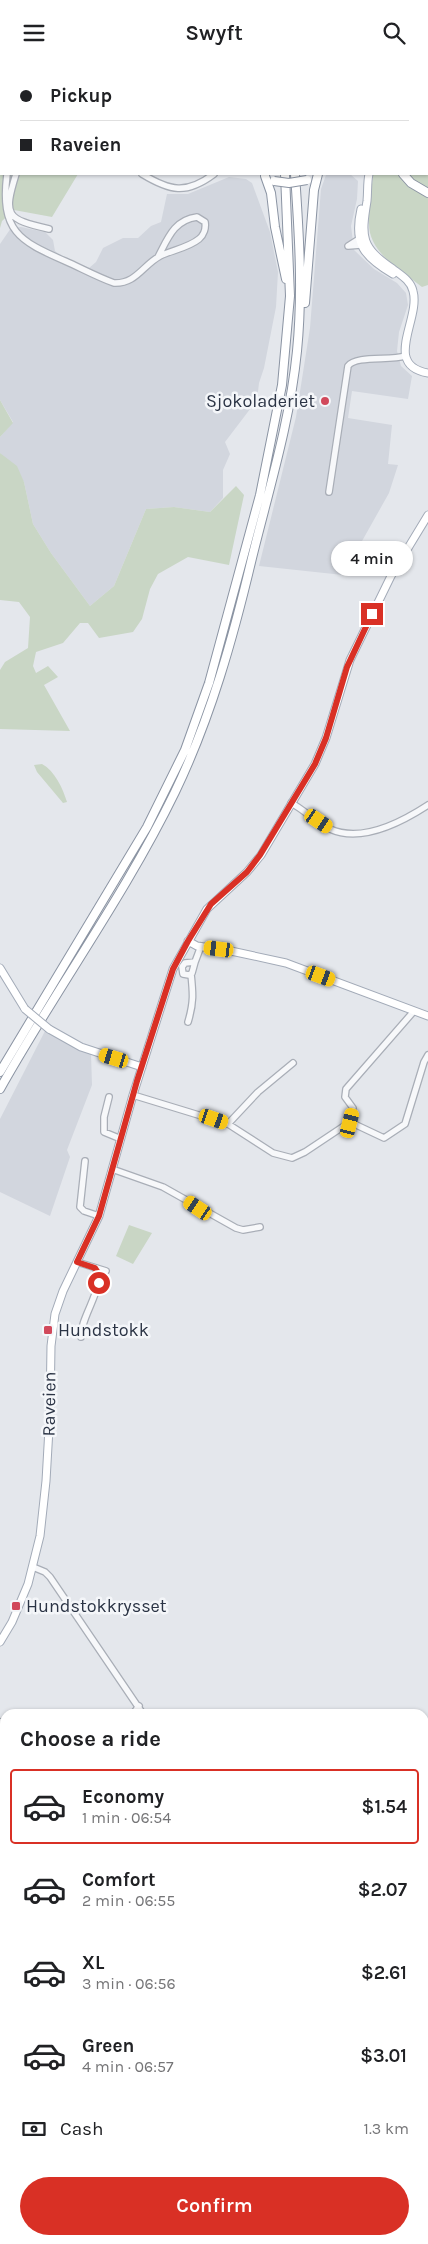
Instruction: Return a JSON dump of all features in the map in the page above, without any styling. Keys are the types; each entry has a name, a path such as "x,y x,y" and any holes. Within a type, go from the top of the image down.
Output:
{"highway":[{"path":"264,175 271,193 275,227 284,268 288,327"},
{"path":"264,175 274,181 289,183 307,180 316,175"},
{"path":"0,1072 140,840 167,789 192,732 218,657 262,487 280,398 288,327 290,260 285,175"},
{"path":"0,1089 144,850 175,793 195,747 218,685 239,612 281,443 295,369 300,296 295,175"},
{"path":"295,369 299,361 314,190 318,175"},
{"path":"404,175 418,188 428,193"}],"main road":[{"path":"365,175 364,196 358,227 362,241 374,262 406,283 415,298 414,313 405,343 406,356 414,367 428,373"},
{"path":"362,241 369,175"},
{"name":"Raveien","path":"0,1642 17,1611 34,1567 42,1528 53,1325 60,1297 99,1216 133,1095 169,980 188,941 211,904 256,862 321,751 342,680 362,633 391,576 428,515"},
{"path":"188,941 201,946 286,963 428,1016"},
{"path":"0,968 25,1009 49,1029 80,1047 142,1067"}],"street":[{"path":"7,175 2,189 1,208 9,229 20,239 45,252 114,283 127,281 158,257 198,240 204,232 205,221 197,217 182,221 176,225 158,257"},
{"path":"16,175 8,199 11,213 22,222 49,229"},
{"path":"144,175 168,188 176,189 192,187 212,175"},
{"path":"329,492 348,366 357,360 388,359 406,356"},
{"path":"291,803 330,829 348,833 383,830 428,805"},
{"path":"188,1021 194,998 194,984 191,974 201,946"},
{"path":"191,974 183,974 182,967 185,963 195,962"},
{"path":"133,1095 228,1124 273,1153 292,1158 305,1152 350,1123 353,1108 345,1097 346,1089 414,1011"},
{"path":"350,1123 384,1138 406,1124 424,1062 428,1055"},
{"path":"228,1124 258,1092 292,1063"},
{"path":"109,1097 104,1117 104,1132 121,1139"},
{"path":"85,1161 80,1207 84,1211 99,1216"},
{"path":"112,1169 163,1187 236,1228 243,1230 260,1227"},
{"path":"77,1262 106,1271"},
{"path":"81,1337 84,1321 100,1280 95,1268"},
{"path":"34,1567 45,1572 50,1577 140,1709"}],"shaded area":[{"path":"326,175 351,175 358,181 357,199 351,226 354,250 374,269 397,283 406,293 408,305 399,332 397,351 401,366 412,376 408,399 352,391 348,418 392,425 388,464 398,465 389,493 343,575 259,566 296,417 310,328 321,189"},
{"path":"229,177 246,179 252,183 270,232 278,272 276,307 257,400 225,442 230,454 223,470 223,498 210,512 174,507 146,509 114,586 90,606 51,553 33,524 24,482 0,453 0,437 13,422 0,400 0,244 11,228 21,227 45,232 53,240 55,251 65,259 89,268 96,262 103,248 123,238 138,238 151,226 161,222 167,194 188,194"},
{"path":"45,1031 91,1054 92,1085 67,1150 70,1157 50,1216 0,1192 0,1119"}],"green space":[{"path":"0,175 77,175 52,217 14,210 2,221 0,228"},
{"path":"373,175 428,175 428,285 422,287 380,252 370,234 369,212"},
{"path":"0,400 13,423 0,437"},
{"path":"0,453 17,466 24,482 33,524 51,553 90,606 114,586 146,509 174,507 210,512 236,486 244,495 229,565 188,557 158,574 150,589 142,619 133,632 99,638 88,623 80,623 63,643 36,652 33,666 36,673 48,666 58,677 44,685 70,731 0,729 0,670 5,662 28,648 30,617 19,602 0,600"},
{"path":"42,764 55,776 67,802 63,803 37,772 34,765"},
{"path":"129,1225 152,1233 133,1264 116,1256"}],"place":[{"name":"Sjokoladeriet","path":"325,401"},
{"name":"Hundstokk","path":"48,1330"},
{"name":"Hundstokkrysset","path":"16,1606"}],"route":[{"path":"99,1283 100,1276 95,1268 77,1262 99,1216 137,1081 173,969 211,904 256,862 315,764 326,738 347,667 372,614"}]}
